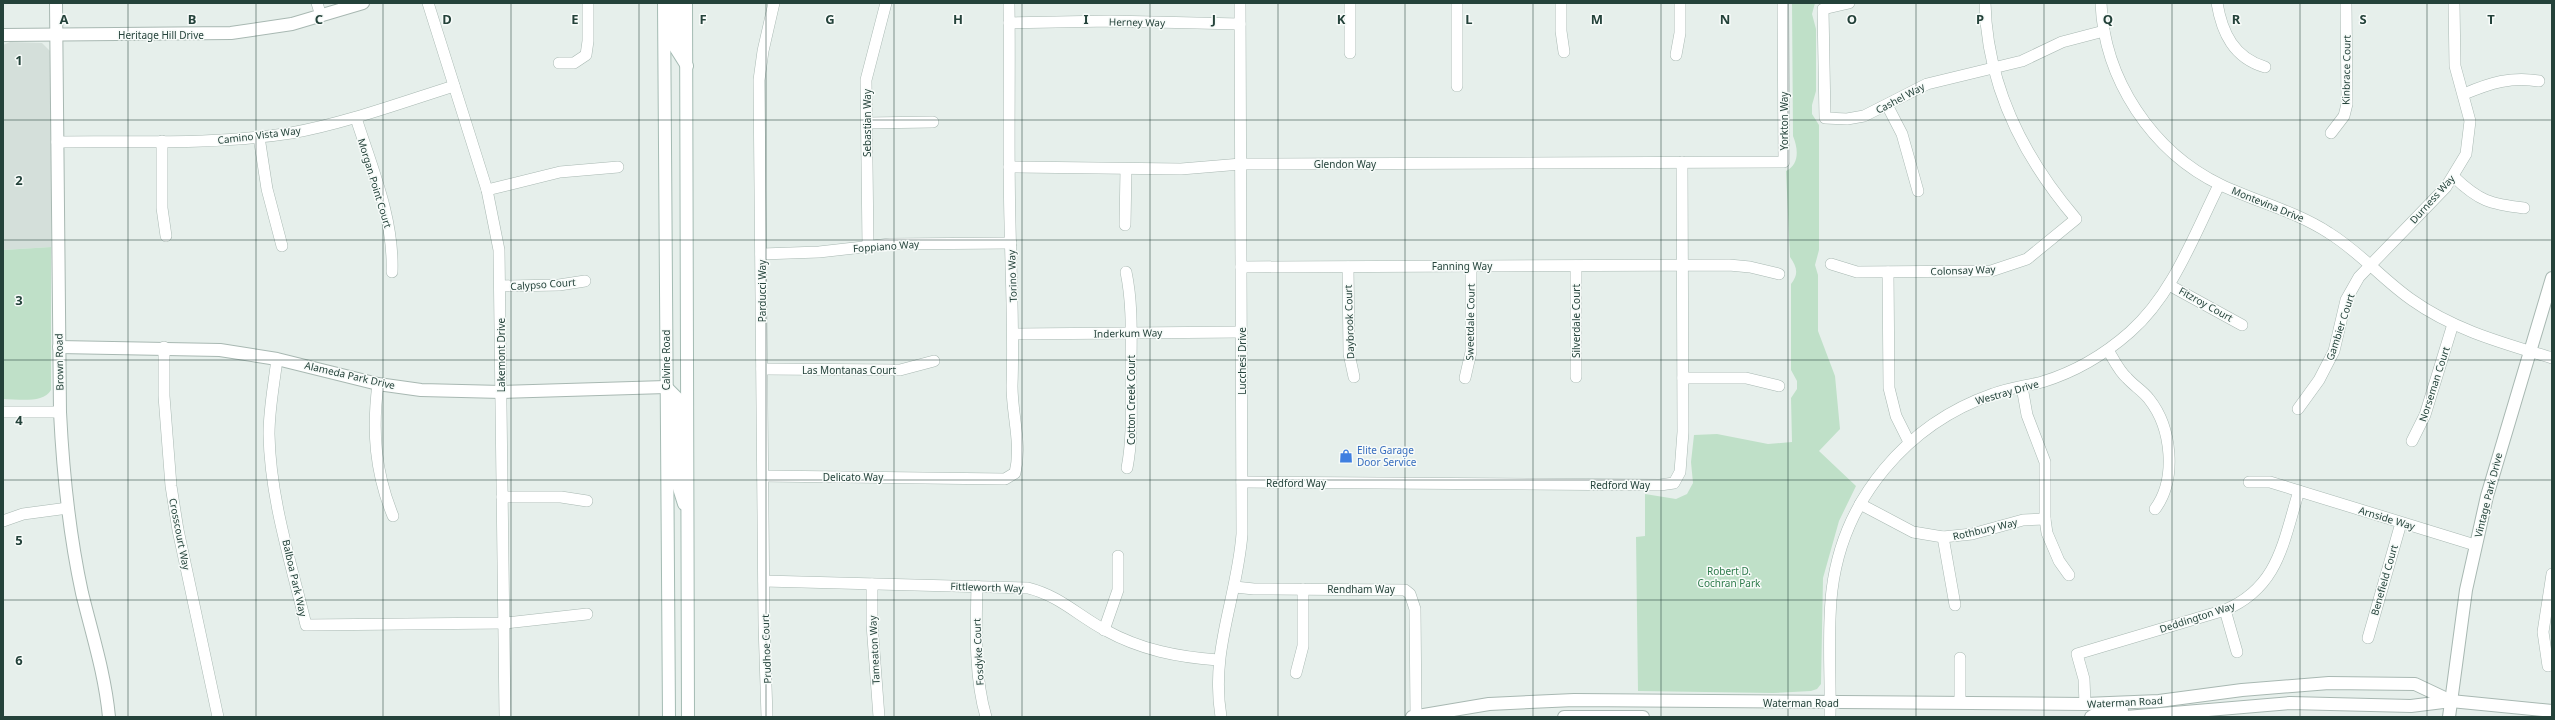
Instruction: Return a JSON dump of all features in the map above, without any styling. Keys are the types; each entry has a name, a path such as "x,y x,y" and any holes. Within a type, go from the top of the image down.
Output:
{"street":[{"name":"Brown Road","path":"56,3 60,412 68,508 82,592 100,663 109,717"},
{"path":"317,3 321,16"},
{"name":"Heritage Hill Drive","path":"3,35 231,33 269,28 321,16 363,3"},
{"name":"Lakemont Drive","path":"428,3 486,190 497,236 501,286 505,717"},
{"path":"560,63 574,63 586,55 588,3"},
{"name":"Calvine Road","path":"664,3 669,717"},
{"path":"675,3 675,47 687,67"},
{"path":"686,3 688,717"},
{"name":"Parducci Way","path":"764,581 759,80 763,51 774,3"},
{"name":"Sebastian Way","path":"868,246 866,123 868,66 886,3"},
{"name":"Torino Way","path":"943,477 1005,479 1015,473 1018,462 1018,434 1012,397 1014,334 1009,167 1009,3"},
{"name":"Lucchesi Drive","path":"1221,717 1218,660 1223,629 1235,586 1242,534 1240,3"},
{"path":"1350,3 1350,52"},
{"path":"1457,3 1457,86"},
{"path":"1561,3 1561,31 1564,52"},
{"path":"1676,55 1680,33 1680,3"},
{"name":"Yorkton Way","path":"1682,162 1784,162 1783,3"},
{"name":"Cashel Way","path":"1849,3 1823,9 1825,118 1847,119 1864,116 1887,105 1902,95 1927,84 2030,59 2076,37 2104,31"},
{"name":"Colonsay Way","path":"1888,272 1991,271 2004,269 2032,256 2076,219 2052,191 2024,147 2012,122 1994,67 1985,3"},
{"name":"Montevina Drive","path":"2101,3 2104,31 2115,70 2124,91 2150,129 2182,160 2219,184 2280,207 2310,221 2350,248 2412,300 2453,324 2552,358"},
{"path":"2217,3 2223,28 2236,51 2245,59 2265,67"},
{"name":"Kinbrace Court","path":"2332,133 2344,116 2347,104 2346,3"},
{"name":"Durness Way","path":"2370,266 2454,177 2466,154 2470,121 2464,94 2455,66 2454,3"},
{"name":"Herney Way","path":"1009,23 1110,21 1240,24"},
{"path":"2464,94 2499,81 2526,79 2539,81"},
{"name":"Camino Vista Way","path":"57,142 162,141 259,137 291,132 356,118 454,86"},
{"path":"1887,105 1902,134 1918,190"},
{"name":"Morgan Point Court","path":"356,118 387,216 391,237 392,272"},
{"path":"866,123 933,122"},
{"path":"259,137 267,189 282,246"},
{"path":"162,141 162,208 166,236"},
{"name":"Glendon Way","path":"1009,167 1181,169 1241,164 1682,162"},
{"name":"Redford Way","path":"1242,482 1660,485 1674,483 1680,472 1683,432 1682,162"},
{"path":"486,190 560,172 618,167"},
{"path":"1125,225 1126,169"},
{"path":"2454,177 2472,194 2483,201 2524,208"},
{"name":"Westray Drive","path":"1830,717 1832,590 1843,542 1860,504 1875,480 1909,442 1948,414 1970,403 2022,386 2063,375 2108,350 2144,318 2169,284 2219,184"},
{"name":"Foppiano Way","path":"761,254 812,253 868,246 1011,243"},
{"path":"1832,264 1858,272 1888,272 1889,388 1896,416 1909,442"},
{"name":"Fanning Way","path":"1241,267 1683,265 1743,266 1779,274"},
{"name":"Daybrook Court","path":"1348,266 1349,354 1354,377"},
{"name":"Sweetdale Court","path":"1465,378 1471,352 1471,266"},
{"name":"Silverdale Court","path":"1576,266 1576,377"},
{"name":"Gambier Court","path":"2298,409 2328,364 2338,339 2346,300 2359,277 2370,266"},
{"name":"Cotton Creek Court","path":"1126,272 1130,290 1131,332 1131,448 1127,468"},
{"name":"Vintage Park Drive","path":"2449,717 2461,620 2475,545 2500,448 2552,278"},
{"name":"Calypso Court","path":"501,286 559,285 585,281"},
{"name":"Fitzroy Court","path":"2169,284 2242,324"},
{"name":"Norseman Court","path":"2412,441 2425,415 2453,324"},
{"name":"Inderkum Way","path":"1014,334 1242,332"},
{"name":"Alameda Park Drive","path":"59,347 164,347 220,350 277,359 378,384 428,390 502,392 666,387"},
{"name":"Crosscourt Way","path":"164,347 164,396 171,486 178,530 218,717"},
{"path":"2108,350 2125,376 2150,400 2162,423 2166,436 2169,468 2166,484 2155,509"},
{"name":"Balboa Park Way","path":"277,359 271,408 270,459 277,500 306,625 505,623"},
{"name":"Las Montanas Court","path":"762,369 900,370 934,361"},
{"path":"1683,378 1746,378 1779,386"},
{"path":"378,384 374,423 375,452 380,477 392,516"},
{"path":"2022,386 2027,415 2045,462 2045,518 2052,547 2069,575"},
{"path":"666,387 677,398 679,488 688,518"},
{"path":"3,412 60,412"},
{"name":"Delicato Way","path":"763,476 943,477"},
{"name":"Arnside Way","path":"2249,482 2270,482 2475,545"},
{"name":"Deddington Way","path":"2085,704 2084,679 2077,654 2225,610 2248,599 2257,591 2273,570 2299,491"},
{"path":"502,497 561,497 587,501"},
{"name":"Rothbury Way","path":"1860,504 1913,532 1943,537 1972,534 2003,524 2045,518"},
{"path":"3,521 23,514 68,508"},
{"name":"Benefield Court","path":"2368,638 2401,523"},
{"path":"1943,537 1955,605"},
{"path":"1104,630 1118,590 1118,556"},
{"path":"2548,666 2543,632 2550,601 2552,574"},
{"name":"Fittleworth Way","path":"764,581 1015,586 1041,591 1069,605 1104,630 1128,642 1163,653 1218,660"},
{"name":"Prudhoe Court","path":"764,581 768,717"},
{"name":"Tameaton Way","path":"872,584 872,624 879,717"},
{"name":"Fosdyke Court","path":"977,586 976,624 980,695 986,717"},
{"name":"Rendham Way","path":"1235,586 1254,589 1399,589 1410,594 1414,609 1414,717"},
{"path":"1296,673 1303,646 1303,589"},
{"path":"2225,610 2237,652"},
{"path":"505,623 587,614"},
{"path":"1960,658 1960,702"},
{"name":"Waterman Road","path":"1414,717 1489,704 1566,700 1830,704 1960,702 2085,704 2159,701 2190,696 2328,684 2415,684 2451,701"},
{"name":"Waterman Road","path":"2092,717 2098,713 2112,710 2177,706 2190,696"},
{"name":"Waterman Road","path":"2126,717 2290,703 2411,706 2451,701 2552,711"},
{"path":"1564,717 1643,717"}],"shaded area":[{"path":"10,42 42,43 51,52 51,247 3,250 3,45"}],"green space":[{"name":"Robert D. Cochran Park","path":"1792,3 1815,3 1812,14 1816,29 1816,91 1812,105 1812,114 1819,125 1819,250 1815,265 1818,275 1818,331 1835,376 1840,429 1819,451 1856,486 1839,521 1823,578 1821,684 1817,689 1811,691 1773,693 1638,691 1636,537 1645,536 1645,494 1676,499 1687,494 1693,483 1691,462 1694,435 1717,434 1768,444 1792,442 1791,398 1797,389 1797,381 1791,370 1791,284 1794,280 1796,270 1790,257 1786,171 1794,164 1797,155 1793,136"},
{"path":"51,247 51,390 42,397 36,399 3,399 3,250"}],"place":[{"name":"Elite Garage Door Service","path":"1346,456"}]}
